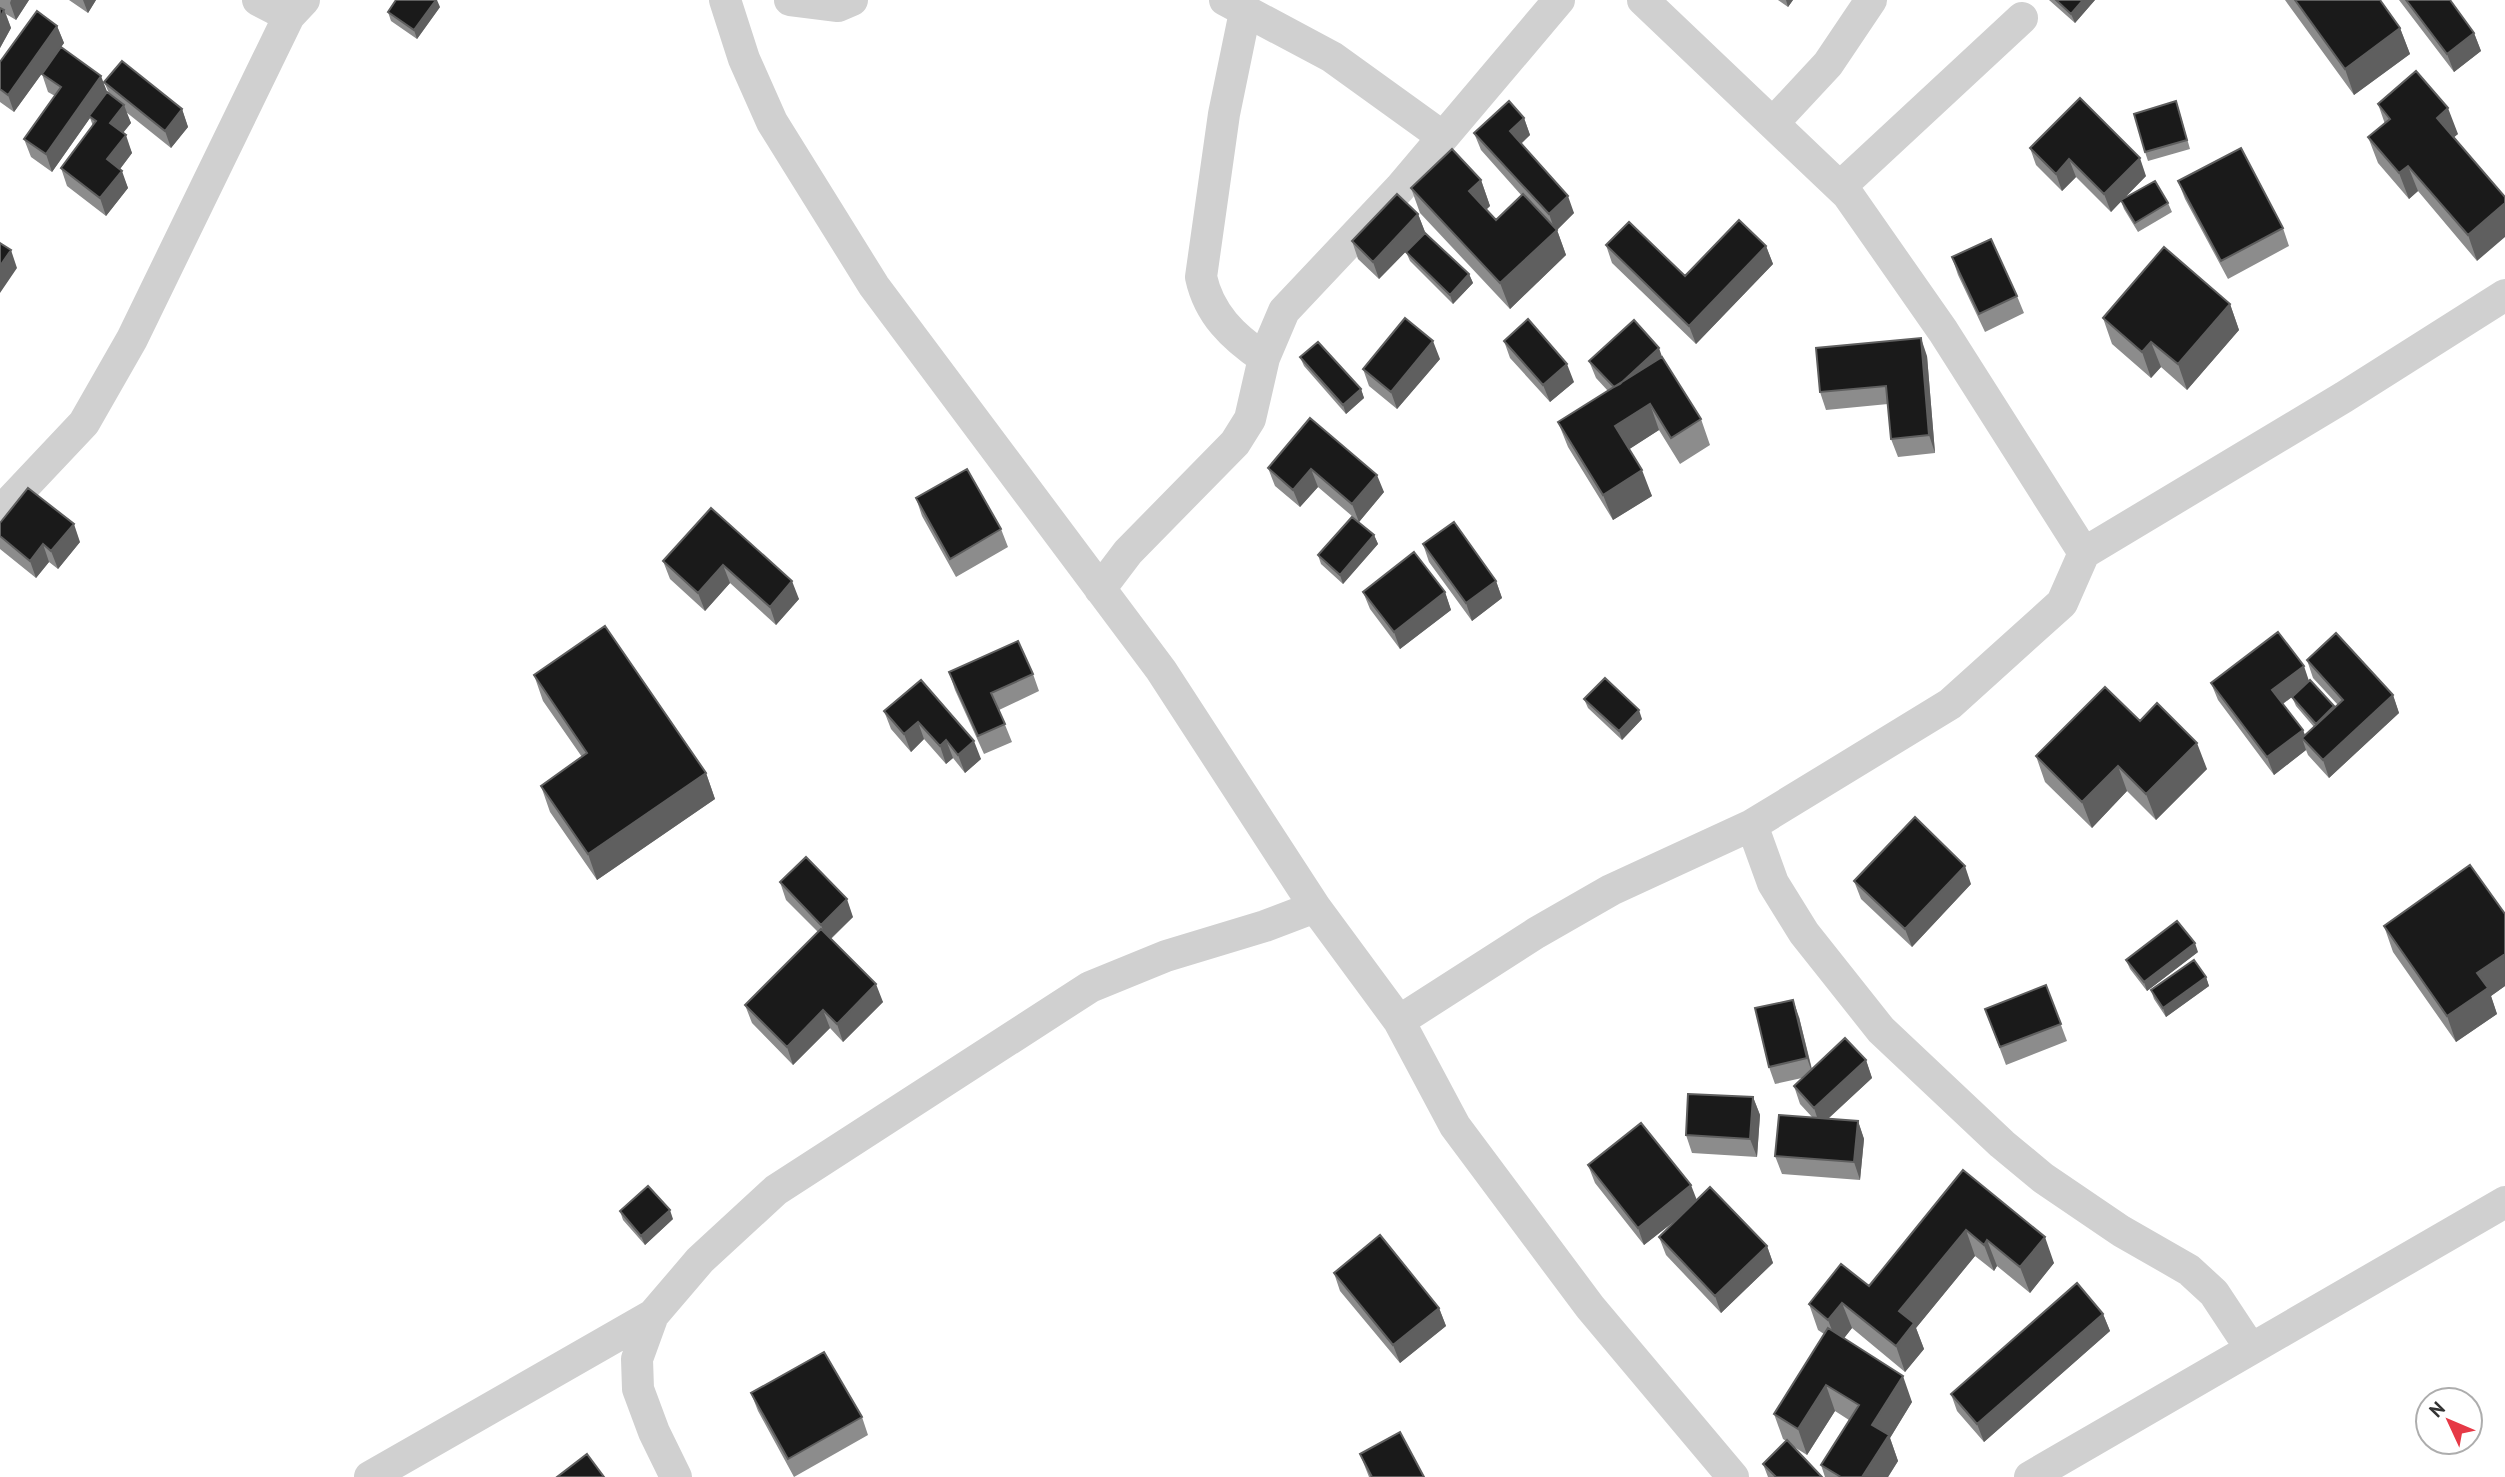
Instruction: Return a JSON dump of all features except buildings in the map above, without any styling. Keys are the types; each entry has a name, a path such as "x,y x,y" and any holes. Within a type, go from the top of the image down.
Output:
{"street":[{"path":"0,512 84,423 132,339 296,8 258,0"},
{"path":"725,0 744,59 772,122 874,286 1161,670 1315,907 1399,1021 1455,1126 1590,1307 1733,1477"},
{"path":"790,0 838,6 852,0"},
{"path":"1100,589 1128,552 1235,443 1250,419 1264,358 1284,311 1400,188 1559,0"},
{"path":"1643,0 1840,187 1943,331 2084,553"},
{"path":"1773,123 1828,64 1871,0"},
{"path":"1264,358 1223,325 1206,299 1201,277 1224,114 1235,6 1332,57 1443,137"},
{"path":"1840,187 2022,18"},
{"path":"1399,1021 1536,933 1611,890 1752,825 1950,704 2062,603 2084,553 2505,295"},
{"path":"1752,825 1773,883 1804,933 1881,1030 2002,1144 2043,1178 2121,1231 2189,1270 2214,1293 2250,1349"},
{"path":"370,1477 653,1315 700,1260 776,1190 1090,987 1166,956 1265,926 1315,907"},
{"path":"2030,1477 2505,1202"},
{"path":"653,1315 637,1359 638,1389 654,1432 676,1477"}]}
